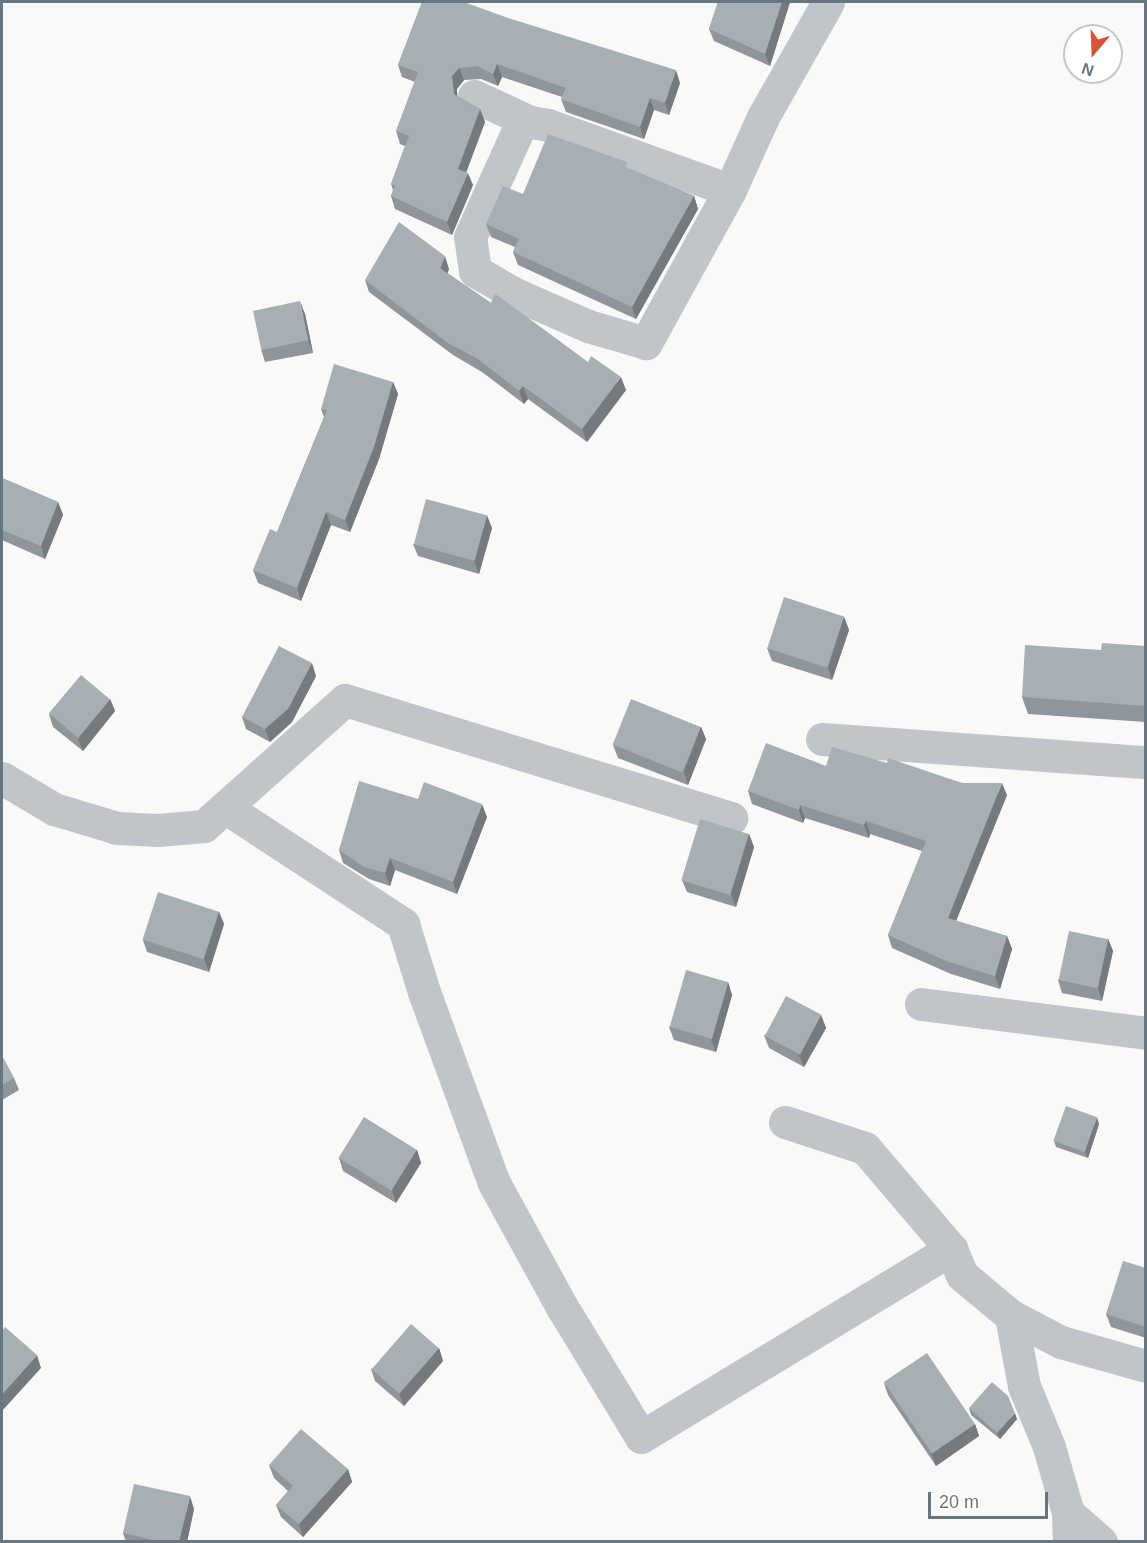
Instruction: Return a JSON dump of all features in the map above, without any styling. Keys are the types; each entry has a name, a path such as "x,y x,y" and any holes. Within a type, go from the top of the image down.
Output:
{"street":[{"path":"530,122 519,126 470,237 475,272 588,327 646,343 730,190 763,117 828,2"},
{"path":"474,96 530,122 548,125 730,190"},
{"path":"2,778 54,809 117,828 158,830 204,826 345,700 730,818"},
{"path":"822,739 1146,762"},
{"path":"226,808 403,924 424,992 494,1183 562,1307 641,1437 951,1249"},
{"path":"921,1004 1146,1033"},
{"path":"785,1122 865,1148 951,1249 962,1275 1011,1316 1061,1341 1146,1366"},
{"path":"1011,1316 1024,1386 1049,1447 1069,1527 1101,1542"}],"building":[{"path":"422,2 464,2 676,70 665,103 650,98 640,127 561,99 566,88 497,64 493,74 477,66 459,68 452,76 454,94 480,109 458,169 468,173 447,222 391,196 395,186 391,184 409,136 396,131 418,72 398,65"},
{"path":"718,2 782,2 765,54 709,29"},
{"path":"548,134 627,162 626,167 694,196 632,307 513,252 519,239 486,224 503,186 523,194"},
{"path":"399,222 445,256 440,268 491,303 495,294 500,297 588,362 591,356 621,377 582,429 523,386 519,391 478,359 448,343 365,280"},
{"path":"300,301 308,340 261,350 253,311"},
{"path":"334,364 393,382 374,447 345,520 326,512 297,588 253,570 270,529 277,532 327,410 321,409"},
{"path":"2,478 58,502 41,546 2,530"},
{"path":"426,499 487,515 475,561 414,544"},
{"path":"784,597 844,616 827,668 767,648"},
{"path":"1102,643 1146,646 1146,706 1022,697 1025,645 1101,650"},
{"path":"279,646 312,663 288,709 265,729 242,717"},
{"path":"81,675 110,699 78,738 49,713"},
{"path":"631,699 701,727 682,773 613,744"},
{"path":"766,743 826,766 832,747 887,763 888,758 962,783 1002,783 948,918 1007,936 995,976 946,961 888,935 926,841 866,821 864,825 800,805 799,810 748,791"},
{"path":"359,781 418,799 424,782 482,804 453,882 390,858 385,873 364,867 339,850"},
{"path":"700,819 749,834 730,895 681,880"},
{"path":"158,892 219,912 203,959 143,940"},
{"path":"1069,931 1108,939 1098,988 1059,980"},
{"path":"686,970 728,982 712,1039 670,1027"},
{"path":"786,996 821,1015 800,1055 765,1036"},
{"path":"2,1056 14,1078 2,1085"},
{"path":"1066,1106 1097,1117 1084,1152 1053,1141"},
{"path":"364,1117 417,1150 391,1191 339,1158"},
{"path":"1123,1261 1146,1268 1146,1327 1106,1314"},
{"path":"411,1324 439,1348 400,1394 372,1369"},
{"path":"5,1327 37,1355 2,1394 2,1331"},
{"path":"927,1353 975,1424 932,1453 884,1382"},
{"path":"992,1382 1008,1396 1015,1413 997,1433 969,1408"},
{"path":"301,1429 348,1469 299,1524 276,1505 293,1486 269,1465"},
{"path":"134,1484 190,1496 179,1542 162,1542 123,1533"}]}
